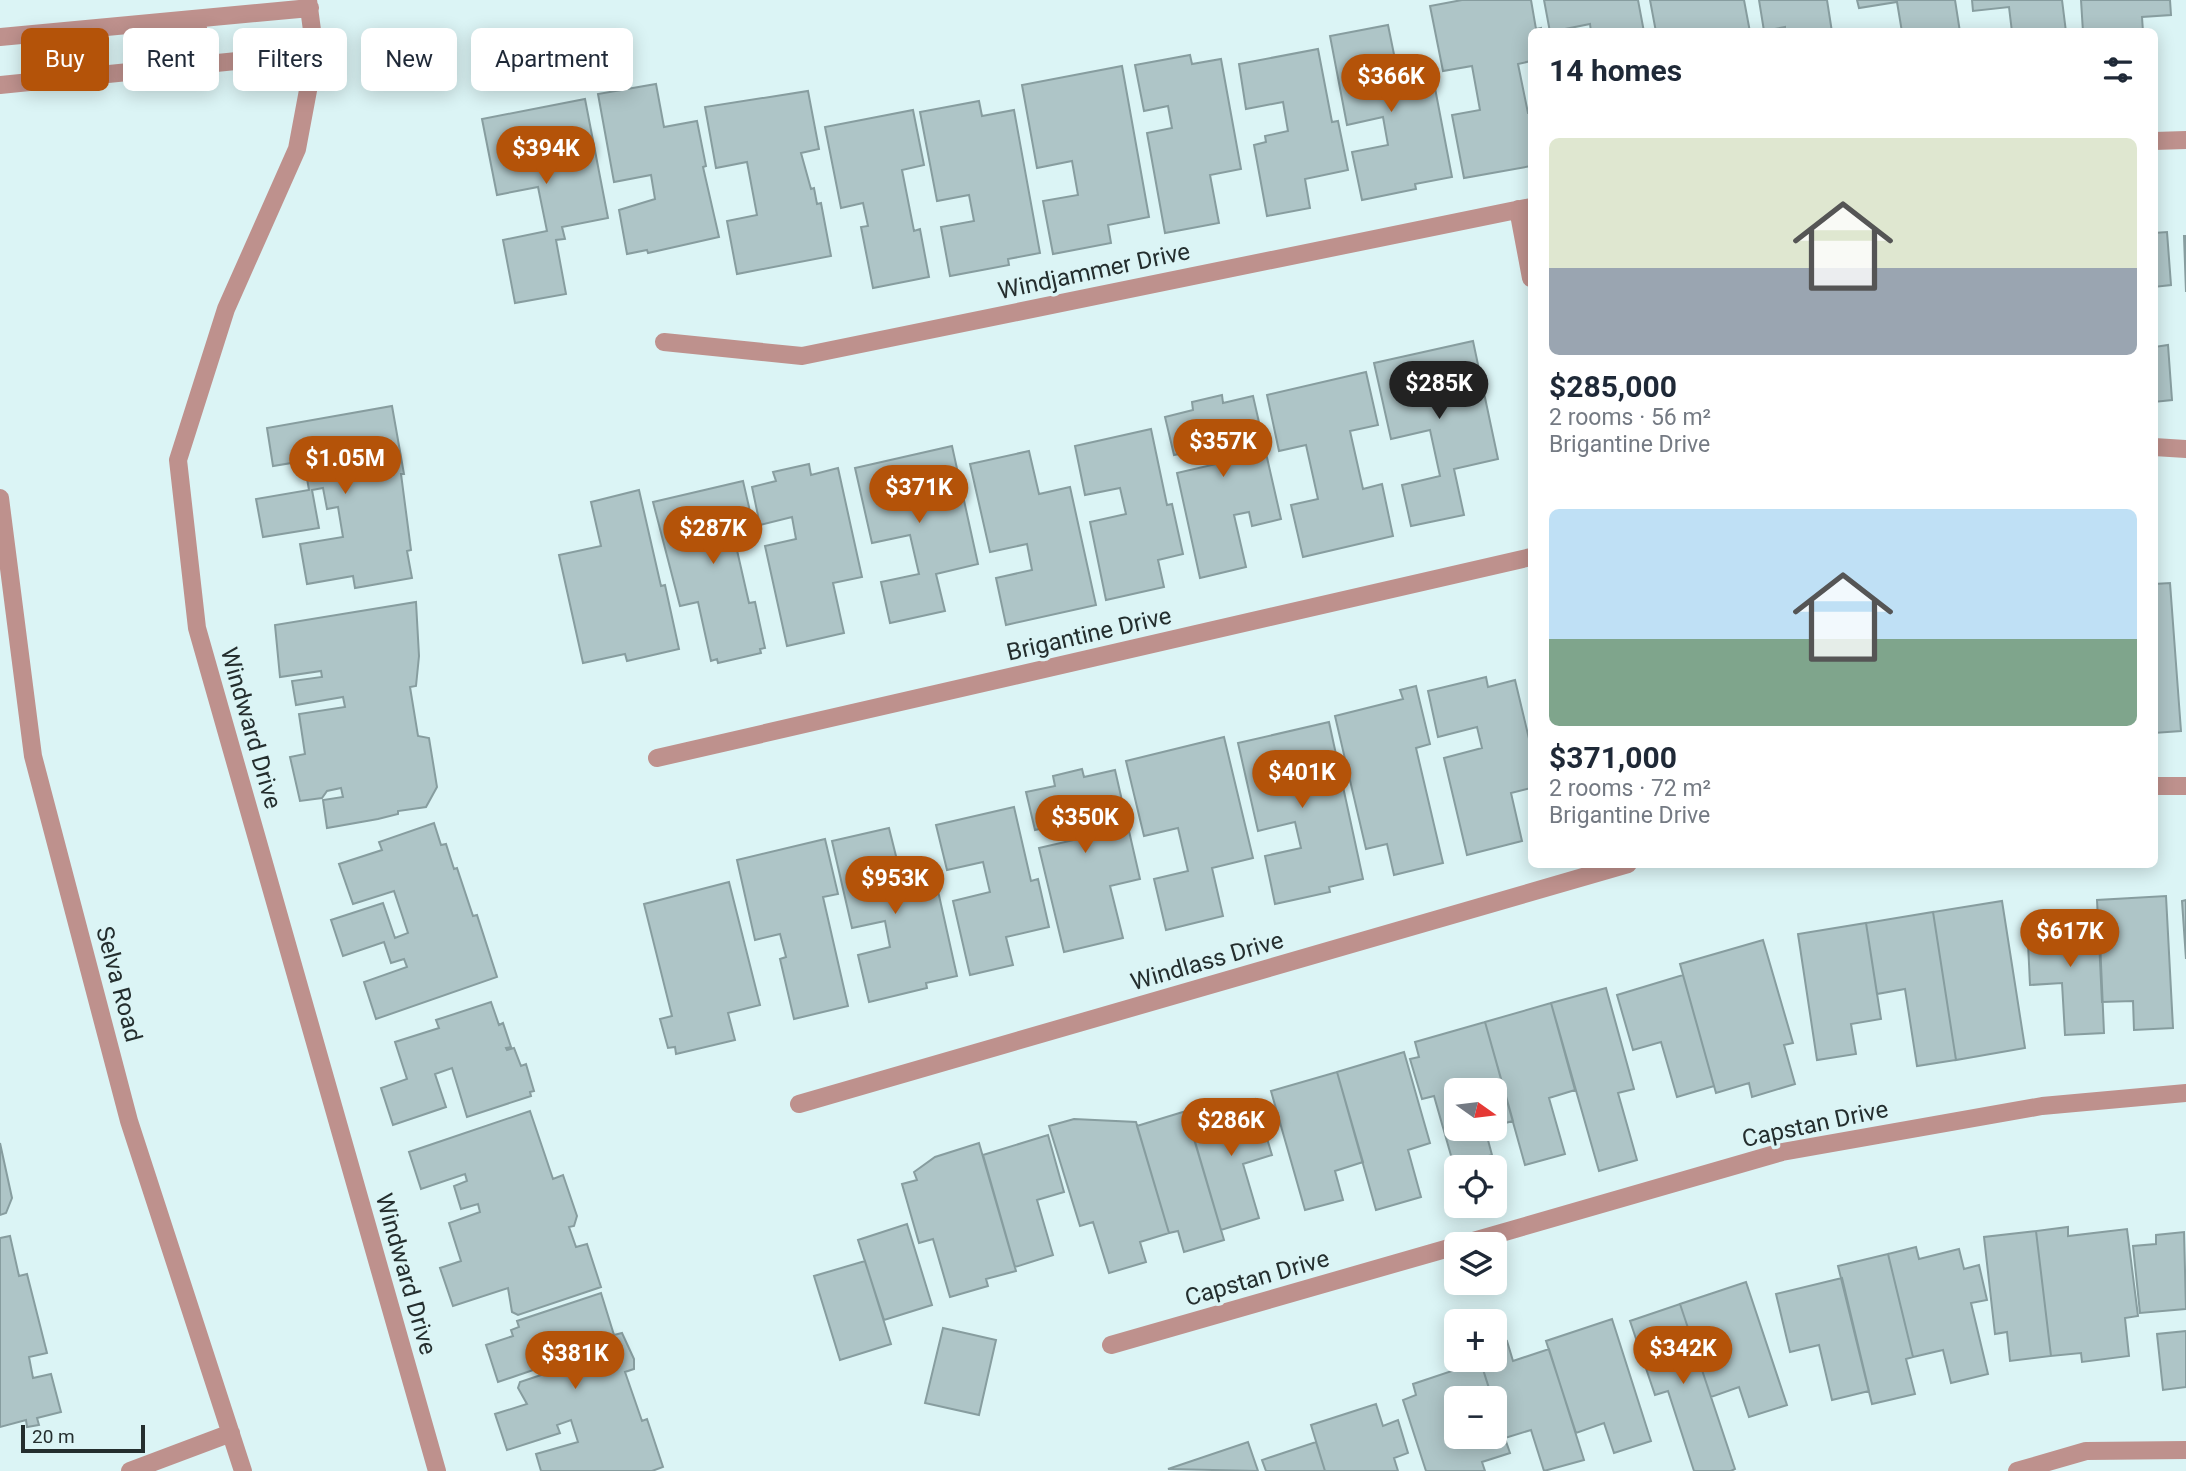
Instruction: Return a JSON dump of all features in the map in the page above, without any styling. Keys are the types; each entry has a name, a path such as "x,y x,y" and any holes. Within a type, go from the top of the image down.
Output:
{"street":[{"path":"0,37 197,19 309,4"},
{"name":"Windward Drive","path":"309,4 312,28"},
{"path":"197,19 198,28"},
{"path":"0,85 123,73"},
{"name":"Windward Drive","path":"308,91 297,149 226,309 178,460 197,628 437,1471"},
{"path":"2158,141 2186,141"},
{"path":"1525,208 1528,243"},
{"name":"Windjammer Drive","path":"664,342 802,356 1525,208"},
{"path":"2158,447 2186,449"},
{"name":"Selva Road","path":"0,498 33,755 129,1121 243,1471"},
{"name":"Brigantine Drive","path":"657,758 1528,558"},
{"path":"2158,786 2186,786"},
{"name":"Windlass Drive","path":"799,1104 1614,868"},
{"name":"Capstan Drive","path":"1505,1232 1782,1152 2042,1106 2186,1093"},
{"name":"Capstan Drive","path":"1111,1345 1444,1249"},
{"path":"130,1471 231,1433"},
{"path":"2017,1471 2086,1451 2186,1450"}],"building":[{"path":"1462,0 1531,0 1536,28 1528,28 1528,62 1518,64 1528,113 1528,167 1464,178 1452,115 1480,110 1472,66 1443,71 1430,6"},
{"path":"1544,0 1638,0 1643,28 1590,28 1590,24 1549,28"},
{"path":"1650,0 1744,0 1749,28 1655,28"},
{"path":"1759,0 1827,0 1831,28 1764,28"},
{"path":"1857,0 1955,0 1959,28 1901,28 1897,2 1859,8"},
{"path":"1972,0 2062,0 2066,28 2012,28 2009,7 1973,11"},
{"path":"2081,0 2170,0 2171,15 2142,17 2143,28 2083,28"},
{"path":"1388,25 1397,69 1430,62 1452,177 1415,184 1416,189 1362,200 1352,152 1388,145 1383,117 1347,125 1330,36"},
{"path":"1318,49 1332,122 1338,121 1348,170 1305,179 1310,208 1267,216 1254,145 1266,142 1265,136 1288,131 1283,102 1246,109 1239,64"},
{"path":"1190,55 1192,64 1221,59 1241,169 1210,175 1219,223 1165,233 1147,133 1172,128 1168,106 1144,111 1135,65"},
{"path":"1122,66 1149,217 1108,225 1111,243 1053,254 1043,201 1078,195 1072,161 1037,168 1022,85"},
{"path":"656,84 664,127 697,121 706,166 703,167 719,237 648,253 647,250 627,254 619,210 655,199 651,175 614,182 598,94 633,91 633,88"},
{"path":"808,91 819,149 801,153 817,204 821,203 831,256 737,274 727,221 757,215 747,162 716,168 705,107"},
{"path":"585,99 608,218 562,227 565,239 556,240 566,294 515,303 503,240 547,231 538,187 497,195 482,119"},
{"path":"979,101 982,116 1014,110 1040,253 1008,259 1009,265 950,276 941,227 974,221 969,195 937,201 920,112"},
{"path":"913,110 924,165 902,170 914,231 920,229 929,277 873,288 861,227 868,226 863,203 841,208 825,127"},
{"path":"2167,232 2171,285 2158,287 2158,233"},
{"path":"2184,236 2186,236 2186,292"},
{"path":"1473,341 1498,459 1454,469 1464,515 1411,526 1402,485 1440,476 1430,430 1391,439 1374,363"},
{"path":"2168,345 2172,400 2158,402 2158,346"},
{"path":"1366,372 1378,425 1350,431 1363,489 1382,484 1393,536 1303,557 1291,505 1318,499 1306,445 1279,451 1267,395"},
{"path":"1222,395 1223,403 1253,396 1281,519 1252,526 1249,512 1234,515 1246,567 1200,578 1177,473 1216,464 1212,447 1174,455 1165,417 1193,410 1192,402"},
{"path":"392,406 404,474 401,474 411,550 407,551 412,578 355,588 353,576 307,584 300,544 343,537 338,507 327,509 323,488 312,490 319,528 263,537 256,499 309,490 305,467 317,465 316,459 273,466 267,428"},
{"path":"1151,429 1167,505 1172,504 1183,554 1158,560 1164,587 1106,600 1090,522 1126,514 1120,488 1085,495 1075,446"},
{"path":"952,446 978,564 936,574 945,611 890,623 881,582 919,574 910,535 872,543 855,468"},
{"path":"1029,451 1039,494 1070,487 1096,605 1006,625 996,578 1032,570 1027,544 990,552 970,464"},
{"path":"809,464 811,475 838,468 862,577 833,583 844,633 787,646 765,546 796,539 792,517 760,525 752,487 776,481 773,472"},
{"path":"743,481 755,533 734,537 749,603 755,602 765,648 760,649 761,653 718,663 717,659 711,661 698,602 680,606 653,502"},
{"path":"639,490 679,649 627,661 625,654 583,663 559,555 601,546 591,502"},
{"path":"2170,583 2181,731 2158,733 2158,584"},
{"path":"416,602 419,656 416,686 410,687 418,736 429,738 437,787 426,807 327,828 323,800 343,797 341,788 327,791 322,798 300,801 290,757 305,754 299,714 345,707 343,697 296,705 292,681 322,677 321,671 280,677 275,625"},
{"path":"1486,677 1488,687 1515,680 1528,734 1528,789 1511,793 1522,841 1467,855 1444,758 1482,748 1477,727 1438,737 1428,691"},
{"path":"1416,686 1430,744 1416,748 1443,863 1394,875 1387,844 1366,849 1335,716 1403,699 1400,690"},
{"path":"1329,722 1363,879 1329,887 1330,892 1275,904 1265,856 1301,848 1295,822 1258,831 1238,743"},
{"path":"1224,737 1253,858 1212,868 1223,916 1166,930 1154,879 1188,871 1178,828 1144,836 1126,761"},
{"path":"1082,769 1084,777 1115,770 1140,879 1110,886 1123,938 1064,952 1039,848 1078,839 1074,821 1035,830 1026,792 1055,786 1053,776"},
{"path":"1014,807 1031,881 1038,879 1049,927 1006,937 1013,965 970,975 953,901 990,892 983,862 947,870 936,825"},
{"path":"434,823 441,845 446,844 454,869 457,868 473,916 477,915 497,977 376,1019 364,982 407,967 404,959 391,963 384,942 343,956 331,920 383,903 395,938 408,933 394,891 353,904 339,864 382,850 379,842"},
{"path":"889,828 900,872 932,864 957,976 926,983 927,988 869,1002 858,955 890,947 885,921 852,928 832,841"},
{"path":"825,839 838,894 823,897 848,1006 794,1019 780,959 786,957 780,934 755,940 737,860"},
{"path":"729,882 760,1005 728,1013 735,1040 676,1054 675,1047 668,1048 660,1019 672,1016 644,904"},
{"path":"2166,896 2173,1028 2134,1030 2133,1001 2102,1002 2097,900"},
{"path":"2186,900 2186,959 2182,901"},
{"path":"2002,901 2025,1048 1956,1060 1933,912"},
{"path":"1933,912 1956,1060 1917,1066 1905,989 1877,994 1866,923"},
{"path":"2099,918 2104,1033 2065,1035 2062,983 2030,985 2027,922"},
{"path":"1866,923 1881,1019 1851,1024 1856,1054 1817,1060 1798,934"},
{"path":"1763,940 1793,1043 1784,1045 1795,1084 1752,1097 1749,1083 1716,1093 1680,964"},
{"path":"1683,975 1714,1086 1677,1097 1661,1042 1633,1050 1617,995"},
{"path":"1606,988 1634,1089 1618,1093 1637,1160 1599,1171 1551,1003"},
{"path":"491,1002 499,1025 503,1023 511,1047 506,1048 507,1050 514,1048 521,1066 526,1064 534,1091 530,1092 531,1096 467,1117 452,1068 435,1074 446,1107 393,1125 381,1088 407,1079 395,1042 439,1028 436,1020"},
{"path":"1551,1003 1575,1090 1549,1098 1565,1154 1525,1165 1507,1101 1507,1078 1501,1078 1485,1022"},
{"path":"1485,1022 1501,1078 1444,1078 1444,1131 1434,1096 1422,1099 1410,1059 1419,1057 1415,1042"},
{"path":"1404,1052 1430,1143 1408,1150 1421,1197 1376,1210 1337,1072"},
{"path":"1337,1072 1363,1162 1335,1171 1343,1200 1305,1210 1271,1091"},
{"path":"1255,1099 1272,1155 1243,1164 1259,1218 1221,1230 1188,1119"},
{"path":"1507,1100 1513,1121 1507,1123"},
{"path":"530,1111 553,1179 563,1175 577,1216 574,1226 569,1227 576,1247 587,1244 601,1287 518,1315 512,1312 508,1288 453,1306 440,1268 461,1261 449,1223 480,1212 478,1204 461,1209 454,1186 467,1181 465,1174 421,1189 409,1152"},
{"path":"1186,1111 1224,1240 1184,1252 1178,1231 1169,1233 1137,1126"},
{"path":"1074,1119 1136,1122 1169,1233 1140,1242 1146,1262 1109,1273 1093,1222 1080,1226 1049,1126"},
{"path":"1048,1135 1064,1192 1037,1200 1053,1255 1015,1267 983,1155"},
{"path":"1447,1141 1488,1141 1492,1155 1451,1155"},
{"path":"0,1143 12,1198 6,1213 0,1215"},
{"path":"979,1143 1016,1271 986,1279 988,1286 950,1297 933,1239 919,1243 902,1184 917,1180 914,1172 935,1157"},
{"path":"907,1224 932,1305 884,1320 858,1240"},
{"path":"2068,1227 2068,1236 2127,1229 2138,1316 2125,1318 2129,1356 2082,1362 2081,1353 2051,1356 2036,1231"},
{"path":"2036,1231 2051,1356 2010,1361 2007,1332 1995,1334 1984,1237"},
{"path":"2184,1232 2186,1309 2140,1313 2133,1246 2156,1244 2156,1235"},
{"path":"10,1236 19,1276 27,1274 47,1353 29,1357 33,1378 51,1374 61,1412 37,1418 39,1425 27,1427 26,1420 0,1427 0,1238"},
{"path":"1916,1247 1919,1259 1959,1249 1964,1269 1979,1265 1987,1300 1971,1303 1988,1374 1951,1383 1943,1350 1913,1357 1888,1254"},
{"path":"1888,1254 1913,1357 1906,1359 1915,1394 1872,1404 1838,1266"},
{"path":"865,1261 891,1344 840,1360 814,1276"},
{"path":"1842,1278 1869,1391 1832,1400 1819,1345 1790,1352 1776,1294"},
{"path":"1746,1282 1787,1405 1749,1417 1739,1387 1711,1397 1680,1304"},
{"path":"601,1293 614,1335 622,1333 634,1359 634,1369 625,1372 642,1421 647,1419 663,1467 652,1471 541,1471 536,1454 578,1442 571,1420 557,1425 560,1433 507,1450 495,1414 527,1404 518,1388 520,1382 541,1375 539,1368 498,1382 486,1345 513,1336 511,1330 519,1327 517,1321"},
{"path":"1680,1304 1735,1469 1731,1471 1694,1471 1668,1391 1655,1395 1630,1321"},
{"path":"1612,1319 1651,1441 1614,1453 1604,1423 1576,1433 1546,1341"},
{"path":"943,1328 996,1340 979,1415 925,1403"},
{"path":"2186,1331 2186,1387 2163,1390 2157,1334"},
{"path":"1507,1341 1513,1361 1549,1349 1584,1460 1544,1471 1531,1430 1507,1437 1507,1386 1488,1386 1484,1372 1507,1372"},
{"path":"1449,1372 1484,1372 1488,1386 1444,1386 1444,1449 1507,1449 1507,1444 1510,1453 1482,1462 1485,1471 1426,1471 1403,1400 1416,1395 1413,1384"},
{"path":"1376,1404 1383,1426 1398,1420 1408,1453 1394,1458 1398,1471 1325,1471 1311,1425"},
{"path":"1248,1442 1258,1471 1168,1469"},
{"path":"1316,1442 1325,1471 1266,1471 1262,1460"}]}
